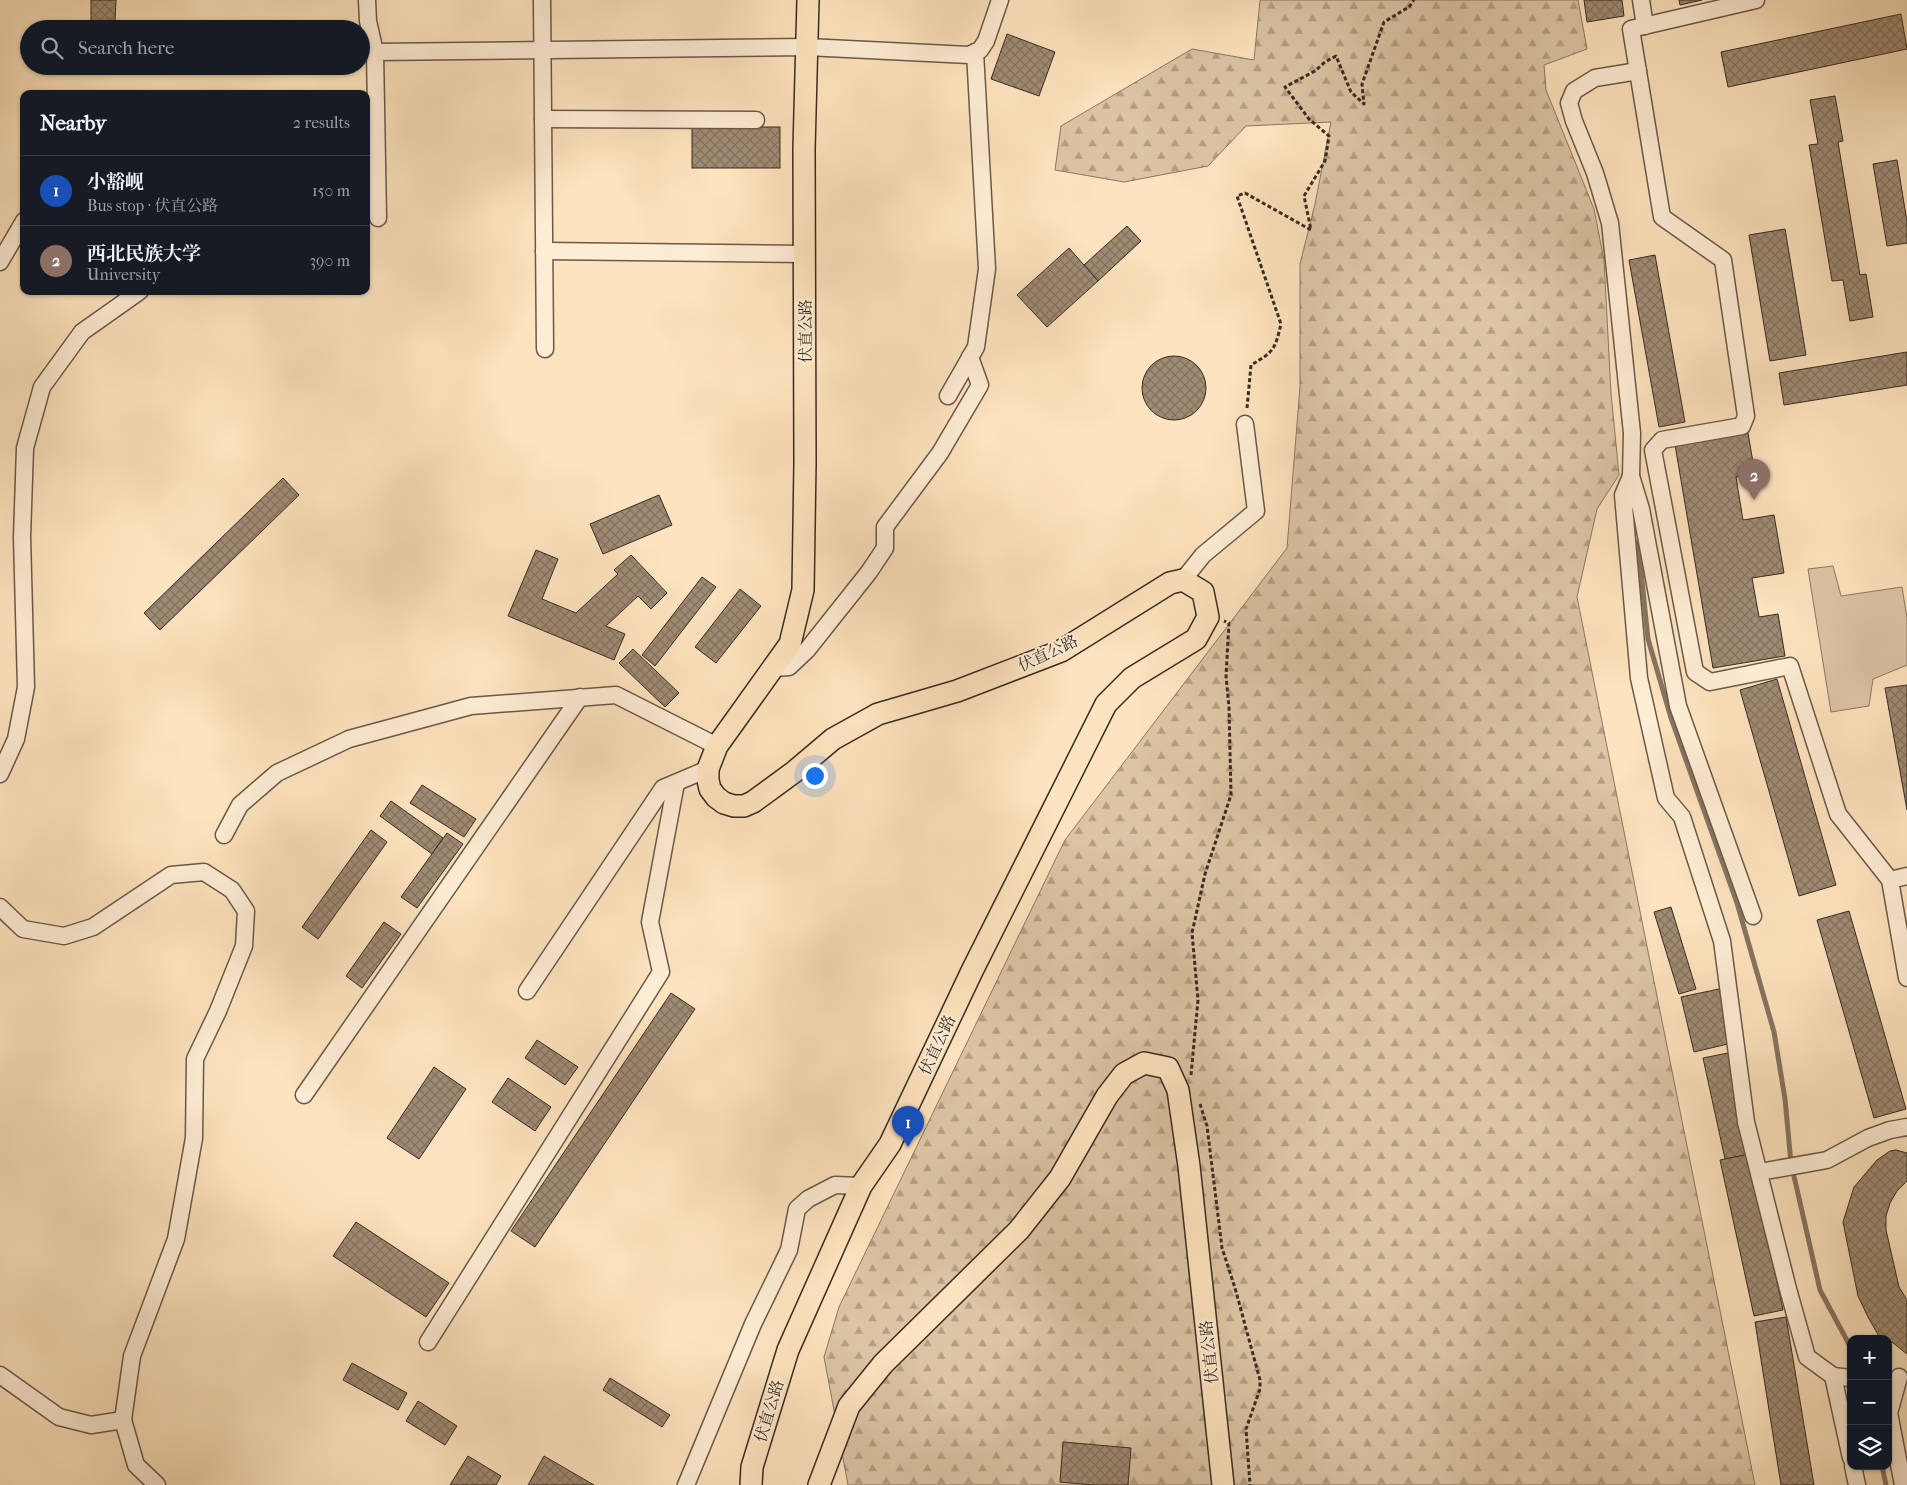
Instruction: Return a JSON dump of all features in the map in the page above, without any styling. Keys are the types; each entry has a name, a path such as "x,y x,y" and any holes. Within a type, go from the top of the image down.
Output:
{"main road":[{"name":"伏直公路","path":"808,0 803,590 790,644 717,746 708,770 710,789 720,800 734,806 744,806 753,802 794,772 833,739 878,714 957,691 1061,651 1170,583 1183,580"},
{"path":"1183,580 1203,592 1208,617"},
{"name":"伏直公路","path":"751,1485 752,1467 788,1350 861,1186 890,1144 972,971 1106,704 1132,678 1196,639 1208,617"},
{"name":"伏直公路","path":"819,1485 849,1406 883,1364 1019,1230 1060,1178 1107,1096 1124,1074 1144,1063 1168,1068 1188,1094 1189,1166 1223,1485"}],"street":[{"path":"367,0 368,20"},
{"path":"542,0 545,350"},
{"path":"375,52 807,47 969,55 980,50 986,41 1000,0"},
{"path":"1641,0 1645,26"},
{"path":"1756,0 1631,29 1662,217 1723,260 1746,416 1742,426 1662,440 1653,450 1695,672 1710,682 1790,666 1838,814 1890,880 1907,978"},
{"path":"370,30 375,52 371,120 378,218"},
{"path":"948,396 976,347 987,269 975,52"},
{"path":"1638,72 1595,78 1574,91 1569,103 1574,121 1595,173 1610,223 1632,433 1631,476 1641,509 1678,706 1752,916"},
{"path":"543,120 756,120"},
{"path":"0,262 20,228"},
{"path":"544,251 805,254"},
{"path":"0,774 16,739 26,687 22,537 25,448 42,387 82,332 134,295"},
{"path":"772,668 789,667 807,650 869,572 884,548 885,527 940,453 980,385 970,357"},
{"path":"1183,580 1203,555 1256,511 1245,424"},
{"path":"1631,476 1623,495 1639,678 1666,798 1682,817 1722,942 1746,1122 1807,1357 1833,1376 1847,1378"},
{"path":"224,835 240,805 277,773 349,739 471,706 616,694 717,746"},
{"path":"304,1095 580,697"},
{"path":"527,991 663,788 708,770"},
{"path":"428,1342 661,972 650,922 676,783"},
{"path":"0,908 23,929 64,936 92,927 171,875 204,872 232,890 246,910 244,946 218,1011 195,1059 194,1138 176,1239 132,1356 123,1420 136,1465 157,1485"},
{"path":"1890,880 1907,876"},
{"path":"1760,1172 1827,1160 1868,1138 1907,1126"},
{"path":"686,1485 753,1324 789,1250 797,1209 808,1199 836,1185 861,1186"},
{"path":"0,1375 59,1417 91,1425 123,1420"},
{"path":"1833,1376 1847,1440"},
{"path":"1896,1377 1889,1413 1903,1485"},
{"path":"1854,1470 1857,1485"}],"path":[{"path":"1245,424 1252,365 1269,354 1277,341 1281,324 1237,196 1245,193 1311,230 1304,196 1325,161 1329,136 1310,118 1285,87 1315,71 1325,62 1336,56 1351,92 1364,104 1362,84 1384,22 1409,7 1414,0"},
{"path":"1208,617 1229,623 1226,676 1229,707 1231,795 1205,874 1192,933 1198,1000 1188,1094 1207,1126 1222,1248 1260,1380 1260,1388 1246,1430 1250,1485"}],"green space":[{"path":"1260,0 1578,0 1587,49 1544,65 1546,90 1594,209 1604,260 1611,393 1619,475 1597,509 1577,597 1755,1485 848,1485 824,1357 839,1307 1065,840 1287,548 1300,387 1300,264 1315,204 1331,122 1246,126 1208,166 1124,182 1055,170 1061,126 1192,49 1254,60"},
{"path":"1833,566 1841,596 1902,587 1907,618 1907,665 1873,679 1869,706 1831,712 1808,569"}],"building":[{"path":"91,0 116,0 115,20 91,20"},
{"path":"1584,0 1622,0 1624,16 1587,22"},
{"path":"1679,0 1702,0 1680,5"},
{"path":"1901,14 1907,49 1728,87 1721,52"},
{"path":"1007,34 1055,52 1039,96 991,79"},
{"path":"1835,96 1843,141 1838,142 1860,275 1866,274 1873,317 1850,321 1843,280 1832,281 1809,145 1818,144 1810,100"},
{"path":"692,127 780,127 780,168 692,168"},
{"path":"1897,160 1907,222 1907,243 1887,246 1873,164"},
{"path":"1127,226 1141,241 1098,281 1084,265"},
{"path":"1785,229 1806,355 1770,361 1749,235"},
{"path":"1069,248 1098,281 1047,327 1017,295"},
{"path":"1655,255 1685,422 1659,427 1629,260"},
{"path":"1907,352 1907,385 1784,405 1779,373"},
{"path":"1168,356 1180,356 1197,365 1204,376 1206,388 1204,400 1197,411 1180,420 1168,420 1156,415 1147,406 1142,394 1142,382 1147,370 1156,361"},
{"path":"1748,433 1755,474 1736,477 1743,520 1774,515 1784,573 1752,578 1759,617 1778,614 1785,656 1713,668 1675,445"},
{"path":"283,478 299,495 160,630 144,613"},
{"path":"659,495 672,525 603,554 590,524"},
{"path":"536,550 558,559 542,599 576,613 618,574 614,570 631,555 667,593 651,609 638,596 606,626 625,634 614,660 508,616"},
{"path":"702,577 716,587 655,666 642,655"},
{"path":"740,589 761,606 716,663 695,647"},
{"path":"633,649 679,693 665,707 619,663"},
{"path":"1777,679 1836,885 1799,896 1740,690"},
{"path":"1907,685 1907,810 1885,688"},
{"path":"422,785 476,819 464,837 410,803"},
{"path":"391,801 443,838 432,854 380,816"},
{"path":"371,830 387,842 318,939 302,927"},
{"path":"447,833 463,844 417,908 401,897"},
{"path":"1671,907 1696,989 1679,994 1654,912"},
{"path":"1849,911 1906,1109 1874,1118 1817,920"},
{"path":"384,922 401,934 362,988 346,976"},
{"path":"1719,989 1732,1043 1694,1052 1681,997"},
{"path":"671,993 695,1009 535,1247 511,1231"},
{"path":"537,1040 578,1067 565,1085 525,1058"},
{"path":"1728,1053 1750,1154 1725,1159 1703,1058"},
{"path":"434,1067 466,1089 419,1159 387,1138"},
{"path":"508,1078 551,1107 535,1131 492,1102"},
{"path":"1896,1150 1907,1153 1907,1181 1897,1191 1890,1203 1886,1216 1886,1230 1899,1287 1907,1300 1907,1354 1892,1342 1892,1335 1878,1335 1868,1317 1858,1296 1843,1222 1854,1187 1877,1160 1890,1151"},
{"path":"1750,1154 1783,1310 1754,1316 1720,1160"},
{"path":"356,1222 449,1283 426,1317 333,1256"},
{"path":"1786,1317 1814,1485 1781,1485 1755,1322"},
{"path":"352,1363 407,1393 398,1410 343,1380"},
{"path":"610,1378 670,1415 662,1427 603,1390"},
{"path":"418,1401 457,1426 445,1445 406,1421"},
{"path":"1063,1442 1131,1448 1128,1485 1092,1485 1060,1482"},
{"path":"468,1456 501,1476 496,1485 450,1485"},
{"path":"544,1456 594,1485 528,1485"}],"waterway":[{"path":"1638,542 1648,639 1671,718 1737,903 1774,1032 1785,1099 1791,1163 1820,1290 1847,1341"},
{"path":"1883,1470 1886,1485"}],"place":[{"name":"西北民族大学","path":"1754,500"},
{"name":"小豁岘","path":"908,1147"}]}
